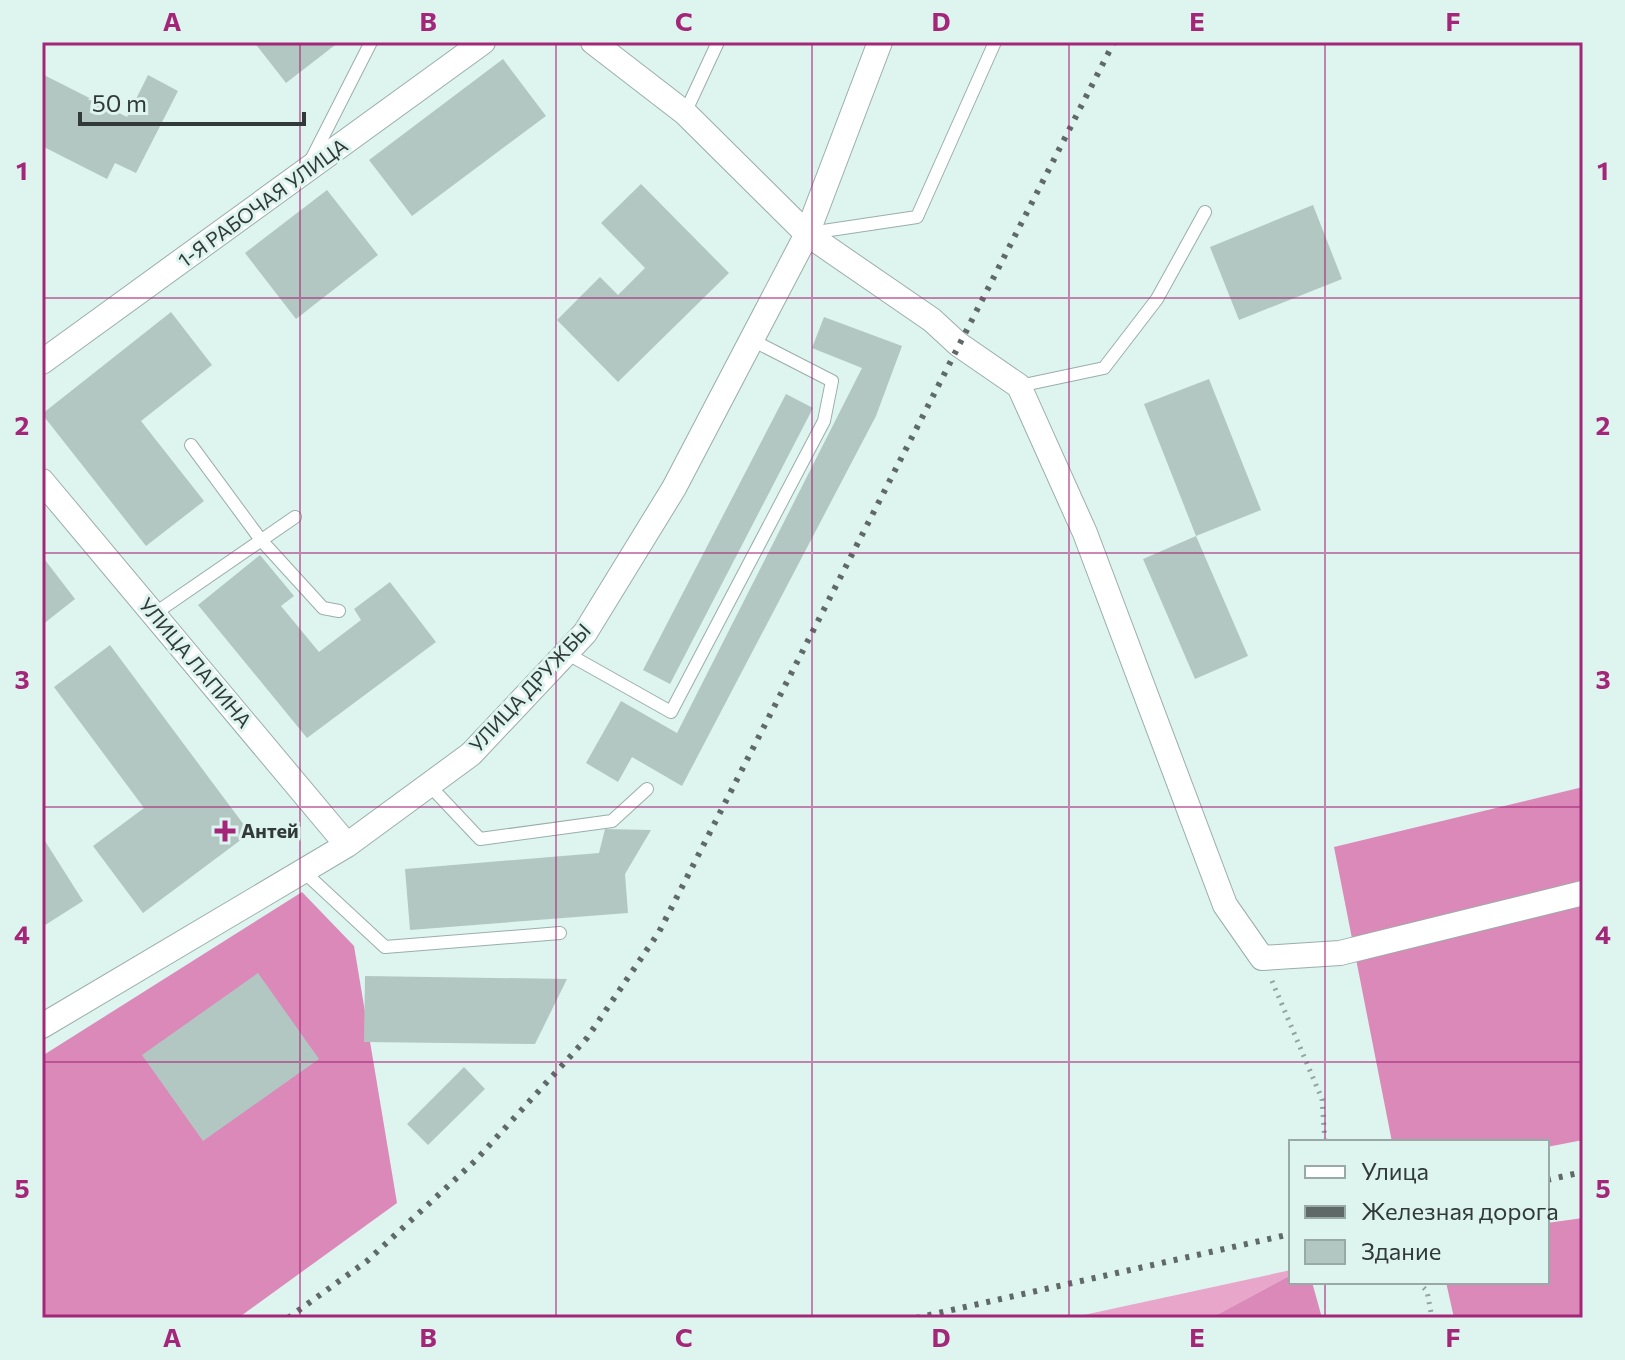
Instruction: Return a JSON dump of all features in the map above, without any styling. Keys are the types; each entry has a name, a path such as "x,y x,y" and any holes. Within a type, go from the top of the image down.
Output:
{"street":[{"name":"1-Я РАБОЧАЯ УЛИЦА","path":"42,362 483,42"},
{"path":"593,42 685,113 807,234 932,320 958,344 1019,386 1085,533 1225,905 1262,958 1340,953 1583,893"},
{"name":"УЛИЦА ДРУЖБЫ","path":"42,1026 347,845 471,754 585,633 674,488 807,234 880,42"},
{"name":"УЛИЦА ЛАПИНА","path":"42,481 347,845"}],"lane":[{"path":"304,174 371,42"},
{"path":"685,113 718,42"},
{"path":"807,234 917,217 995,42"},
{"path":"1019,386 1104,368 1157,299 1205,212"},
{"path":"566,653 671,712 824,421 832,381 752,340"},
{"path":"191,445 261,540 323,608 339,611"},
{"path":"154,614 295,517"},
{"path":"429,785 480,839 612,821 647,789"},
{"path":"303,871 385,947 560,933"}],"path":[{"path":"1262,958 1322,1099 1325,1140"},
{"path":"1420,1284 1427,1291 1432,1318"}],"shaded area":[{"path":"1583,787 1583,1140 1549,1147 1549,1140 1392,1140 1334,847"},
{"path":"302,892 354,946 397,1203 238,1318 42,1318 42,1056"},
{"path":"1583,1218 1583,1318 1454,1318 1446,1284 1549,1284 1549,1223"},
{"path":"1289,1270 1289,1276 1211,1318 1070,1318"},
{"path":"1289,1276 1289,1284 1313,1284 1322,1318 1211,1318"}],"building":[{"path":"254,42 339,42 286,83"},
{"path":"503,59 546,116 412,216 369,160"},
{"path":"42,74 127,117 148,75 178,91 136,173 115,163 107,179 42,146"},
{"path":"641,184 729,273 618,382 557,320 600,277 618,295 645,268 601,223"},
{"path":"327,190 378,255 296,319 245,253"},
{"path":"1313,205 1342,279 1239,320 1210,247"},
{"path":"171,312 212,365 141,421 204,501 146,546 42,414"},
{"path":"824,317 902,346 876,416 682,786 632,757 618,782 586,763 621,701 677,733 862,368 812,348"},
{"path":"1209,379 1261,510 1196,536 1144,404"},
{"path":"786,394 813,408 670,684 643,670"},
{"path":"1196,536 1248,656 1195,679 1143,559"},
{"path":"260,555 294,596 281,606 319,652 361,620 354,609 390,582 436,642 307,738 198,605"},
{"path":"42,556 75,599 42,625"},
{"path":"110,645 250,833 143,913 93,846 144,808 54,687"},
{"path":"605,829 651,830 625,874 628,913 410,930 405,869 599,853"},
{"path":"45,841 83,901 42,927 42,842"},
{"path":"258,973 319,1059 203,1141 142,1055"},
{"path":"365,976 567,979 535,1044 364,1042"},
{"path":"464,1067 485,1089 428,1145 407,1124"}],"railway":[{"path":"288,1318 367,1261 475,1161 587,1038 659,932 1114,42"},
{"path":"1549,1180 1583,1172"},
{"path":"916,1318 1289,1234"}],"place":[{"name":"Антей","path":"225,831"}]}
